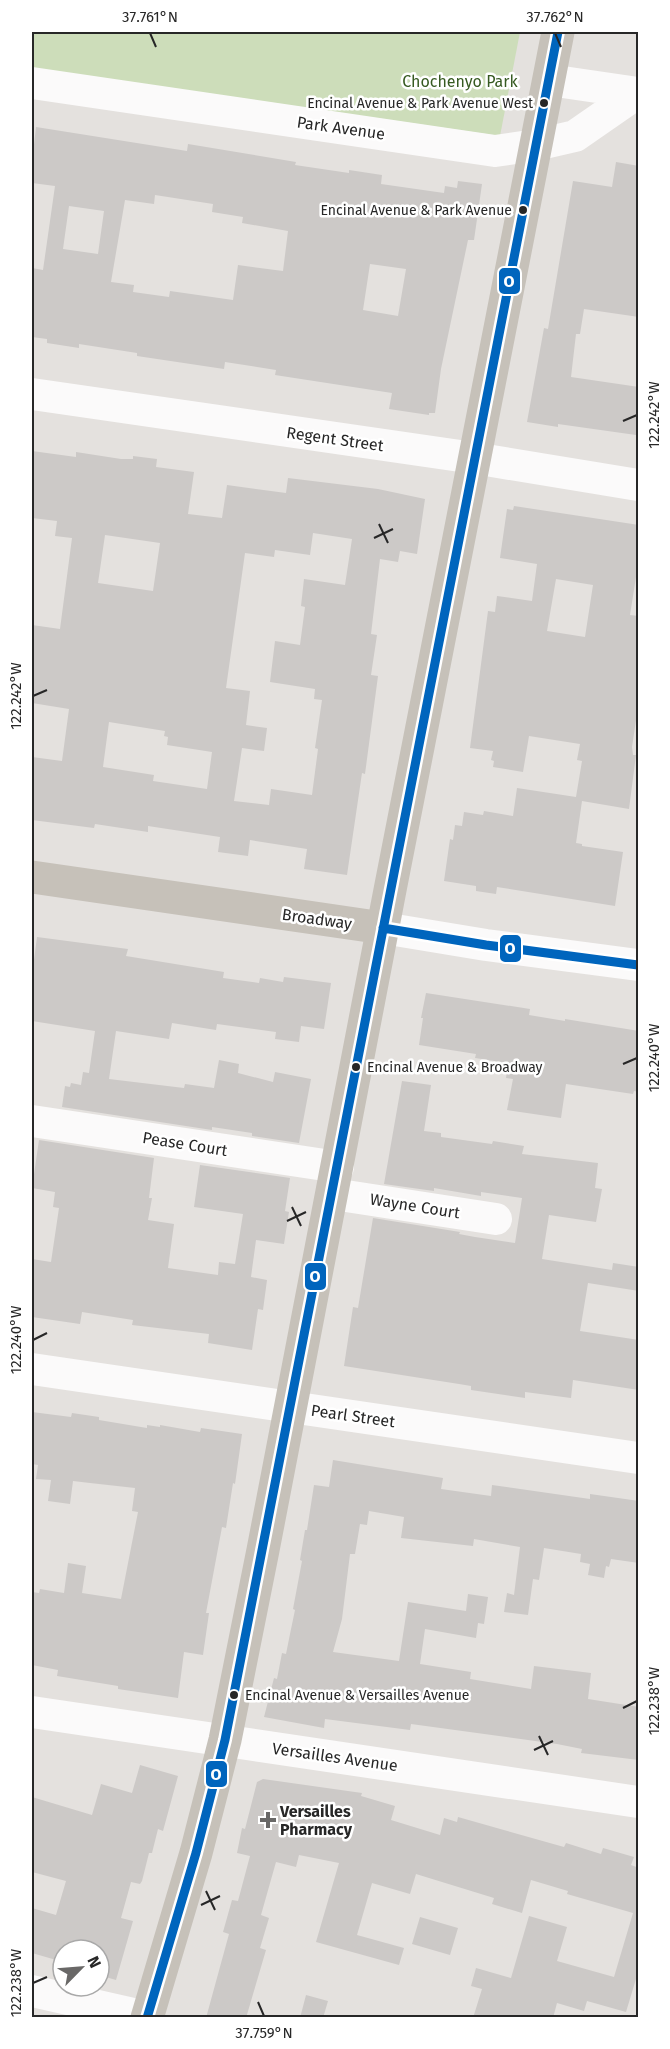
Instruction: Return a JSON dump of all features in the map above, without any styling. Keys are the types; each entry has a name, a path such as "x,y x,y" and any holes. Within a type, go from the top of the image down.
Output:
{"main road":[{"path":"147,2017 196,1853 225,1740 558,32"},
{"name":"Broadway","path":"32,877 383,928"}],"street":[{"name":"Park Avenue","path":"549,80 638,93"},
{"name":"Park Avenue","path":"32,83 495,151 575,136 638,93"},
{"name":"Regent Street","path":"32,394 639,485"},
{"name":"Broadway","path":"383,928 486,945 639,965"},
{"name":"Pease Court","path":"32,1121 335,1180"},
{"name":"Wayne Court","path":"335,1180 496,1219"},
{"name":"Pearl Street","path":"32,1369 639,1458"},
{"name":"Versailles Avenue","path":"32,1712 639,1802"},
{"path":"32,1991 147,2017"}],"green space":[{"name":"Chochenyo Park","path":"32,32 520,32 500,136 32,68"}],"building":[{"path":"36,127 187,151 188,144 296,162 295,165 382,175 381,184 444,193 445,186 457,188 458,181 482,184 474,240 468,240 441,369 435,413 429,413 429,415 389,409 392,393 275,375 276,370 225,362 224,369 137,356 137,353 79,344 79,348 47,343 47,339 32,337 32,268 43,270 55,186 32,183","holes":["155,195 213,204 212,212 243,217 242,223 288,231 283,271 238,265 233,300 170,291 169,297 133,292 134,285 111,282 125,200 154,204","69,206 104,211 98,254 63,249","370,264 406,269 398,316 363,310"]},
{"path":"616,162 639,166 639,317 584,309 580,334 576,334 571,377 639,387 639,432 636,432 636,435 527,422 544,328 548,329 573,181 612,187"},
{"path":"32,451 76,457 76,452 121,459 133,459 133,456 157,459 156,467 194,472 188,514 222,518 227,485 286,493 288,478 378,489 425,499 417,554 400,551 398,562 380,559 371,634 377,635 371,675 378,676 365,774 362,773 347,875 304,869 307,849 250,840 248,856 218,852 220,837 148,826 148,832 95,824 94,828 32,820 32,757 62,761 69,709 32,703 32,625 60,629 72,538 55,536 57,521 32,518","holes":["313,533 352,539 345,585 304,579 301,606 305,607 300,645 275,641 270,682 315,689 314,699 322,700 315,748 318,749 312,795 271,789 269,805 234,801 242,748 264,751 267,728 246,725 250,691 226,688 245,553 274,557 275,550 310,555","105,535 160,543 153,591 98,583","109,722 165,731 164,736 168,737 167,745 212,752 207,789 153,781 154,775 103,767"]},
{"path":"514,506 639,525 639,558 630,615 639,616 639,700 632,747 633,755 636,755 629,809 582,801 576,843 582,846 623,852 615,906 497,887 496,894 476,891 476,886 444,881 450,839 453,840 455,825 462,826 464,812 483,815 484,811 513,816 517,788 576,797 582,761 577,760 580,744 529,736 523,772 493,767 494,761 491,760 493,751 470,748 488,611 495,612 497,596 532,601 537,564 500,558 507,509 513,510","holes":["556,579 593,585 585,637 547,631"]},
{"path":"37,937 128,949 126,956 224,972 223,978 259,983 260,978 283,982 284,977 331,983 324,1029 301,1026 299,1042 275,1039 276,1032 217,1024 216,1030 172,1023 169,1039 116,1031 109,1079 184,1088 185,1084 214,1088 219,1060 239,1064 238,1073 273,1082 275,1072 311,1079 299,1143 252,1136 252,1133 212,1127 212,1130 62,1107 65,1086 70,1087 71,1083 81,1085 83,1072 89,1073 95,1031 32,1021 32,975"},
{"path":"426,993 530,1009 529,1015 639,1031 639,1092 634,1091 633,1094 566,1084 561,1118 507,1110 513,1079 506,1078 508,1063 475,1058 476,1054 419,1045"},
{"path":"402,1081 431,1085 424,1131 441,1133 441,1137 524,1146 522,1154 598,1163 595,1188 602,1189 596,1222 549,1215 542,1259 612,1270 613,1263 639,1267 639,1291 588,1283 580,1331 639,1340 639,1390 573,1380 571,1398 525,1392 525,1398 471,1390 471,1386 344,1366 353,1307 358,1308 373,1218 515,1243 522,1198 481,1192 481,1196 434,1188 434,1191 384,1184"},
{"path":"39,1140 154,1158 149,1198 152,1198 148,1220 174,1224 168,1268 218,1275 219,1262 235,1264 243,1214 194,1207 200,1165 290,1178 285,1211 289,1212 284,1244 256,1240 251,1277 267,1280 263,1310 258,1309 252,1350 208,1343 209,1334 132,1325 133,1320 82,1312 80,1324 32,1317 32,1259 51,1262 59,1208 53,1207 55,1192 32,1188"},
{"path":"32,1412 71,1417 72,1413 147,1428 147,1425 160,1427 160,1425 200,1432 201,1428 242,1434 235,1484 233,1483 226,1528 222,1527 206,1613 209,1613 203,1655 184,1652 178,1698 118,1689 118,1686 57,1676 58,1670 32,1665 32,1592 39,1593 40,1589 64,1593 68,1563 86,1566 82,1593 121,1599 138,1512 132,1511 135,1488 73,1481 70,1504 48,1501 51,1480 36,1479 38,1465 32,1464"},
{"path":"333,1460 443,1478 441,1489 491,1496 492,1485 590,1499 590,1494 639,1501 639,1563 611,1559 609,1567 606,1566 604,1578 588,1575 590,1564 580,1562 581,1554 544,1548 539,1580 533,1579 528,1615 504,1612 507,1593 514,1595 520,1547 474,1539 473,1546 401,1538 404,1517 369,1511 367,1525 360,1524 355,1554 350,1554 342,1619 333,1652 399,1661 408,1602 466,1611 468,1594 488,1597 484,1624 478,1623 476,1638 425,1629 420,1664 471,1672 470,1679 531,1689 534,1666 591,1673 588,1699 639,1707 639,1760 581,1753 582,1749 557,1744 411,1724 410,1730 325,1719 324,1728 264,1717 274,1678 277,1679 282,1653 286,1654 314,1485 329,1487"},
{"path":"140,1765 178,1776 163,1831 158,1829 142,1881 140,1884 131,1882 121,1918 133,1921 116,1980 111,1979 111,1938 51,1938 51,1959 32,1953 32,1908 56,1915 66,1881 32,1872 32,1797 92,1815 101,1784 132,1793"},
{"path":"263,1779 362,1793 361,1796 395,1806 391,1820 440,1835 444,1818 457,1822 458,1817 564,1847 566,1843 601,1854 603,1848 634,1857 631,1865 639,1868 639,1969 626,2012 587,2001 584,2011 557,2003 553,2018 473,2018 482,1989 471,1986 476,1968 511,1978 529,1916 567,1927 557,1961 614,1977 633,1913 567,1894 568,1891 531,1880 522,1913 492,1904 494,1898 416,1874 410,1894 372,1883 357,1935 404,1948 399,1965 316,1942 339,1863 299,1855 296,1867 276,1862 261,1915 269,1918 260,1948 266,1950 246,2018 206,2018 229,1934 223,1932 232,1900 238,1901 250,1856 237,1853 242,1828 245,1829 257,1782"},
{"path":"420,1917 458,1928 450,1955 412,1944"},
{"path":"306,1995 328,2001 323,2018 300,2018"}],"transit line":[{"name":"O","path":"147,2018 196,1853 225,1740 558,32"},
{"name":"O","path":"383,928 486,945 638,965"}],"place":[{"name":"Encinal Avenue & Park Avenue West","path":"544,103"},
{"name":"Encinal Avenue & Park Avenue","path":"523,210"},
{"name":"Encinal Avenue & Broadway","path":"356,1067"},
{"name":"Encinal Avenue & Versailles Avenue","path":"234,1695"},
{"name":"Versailles Pharmacy","path":"268,1820"}]}
